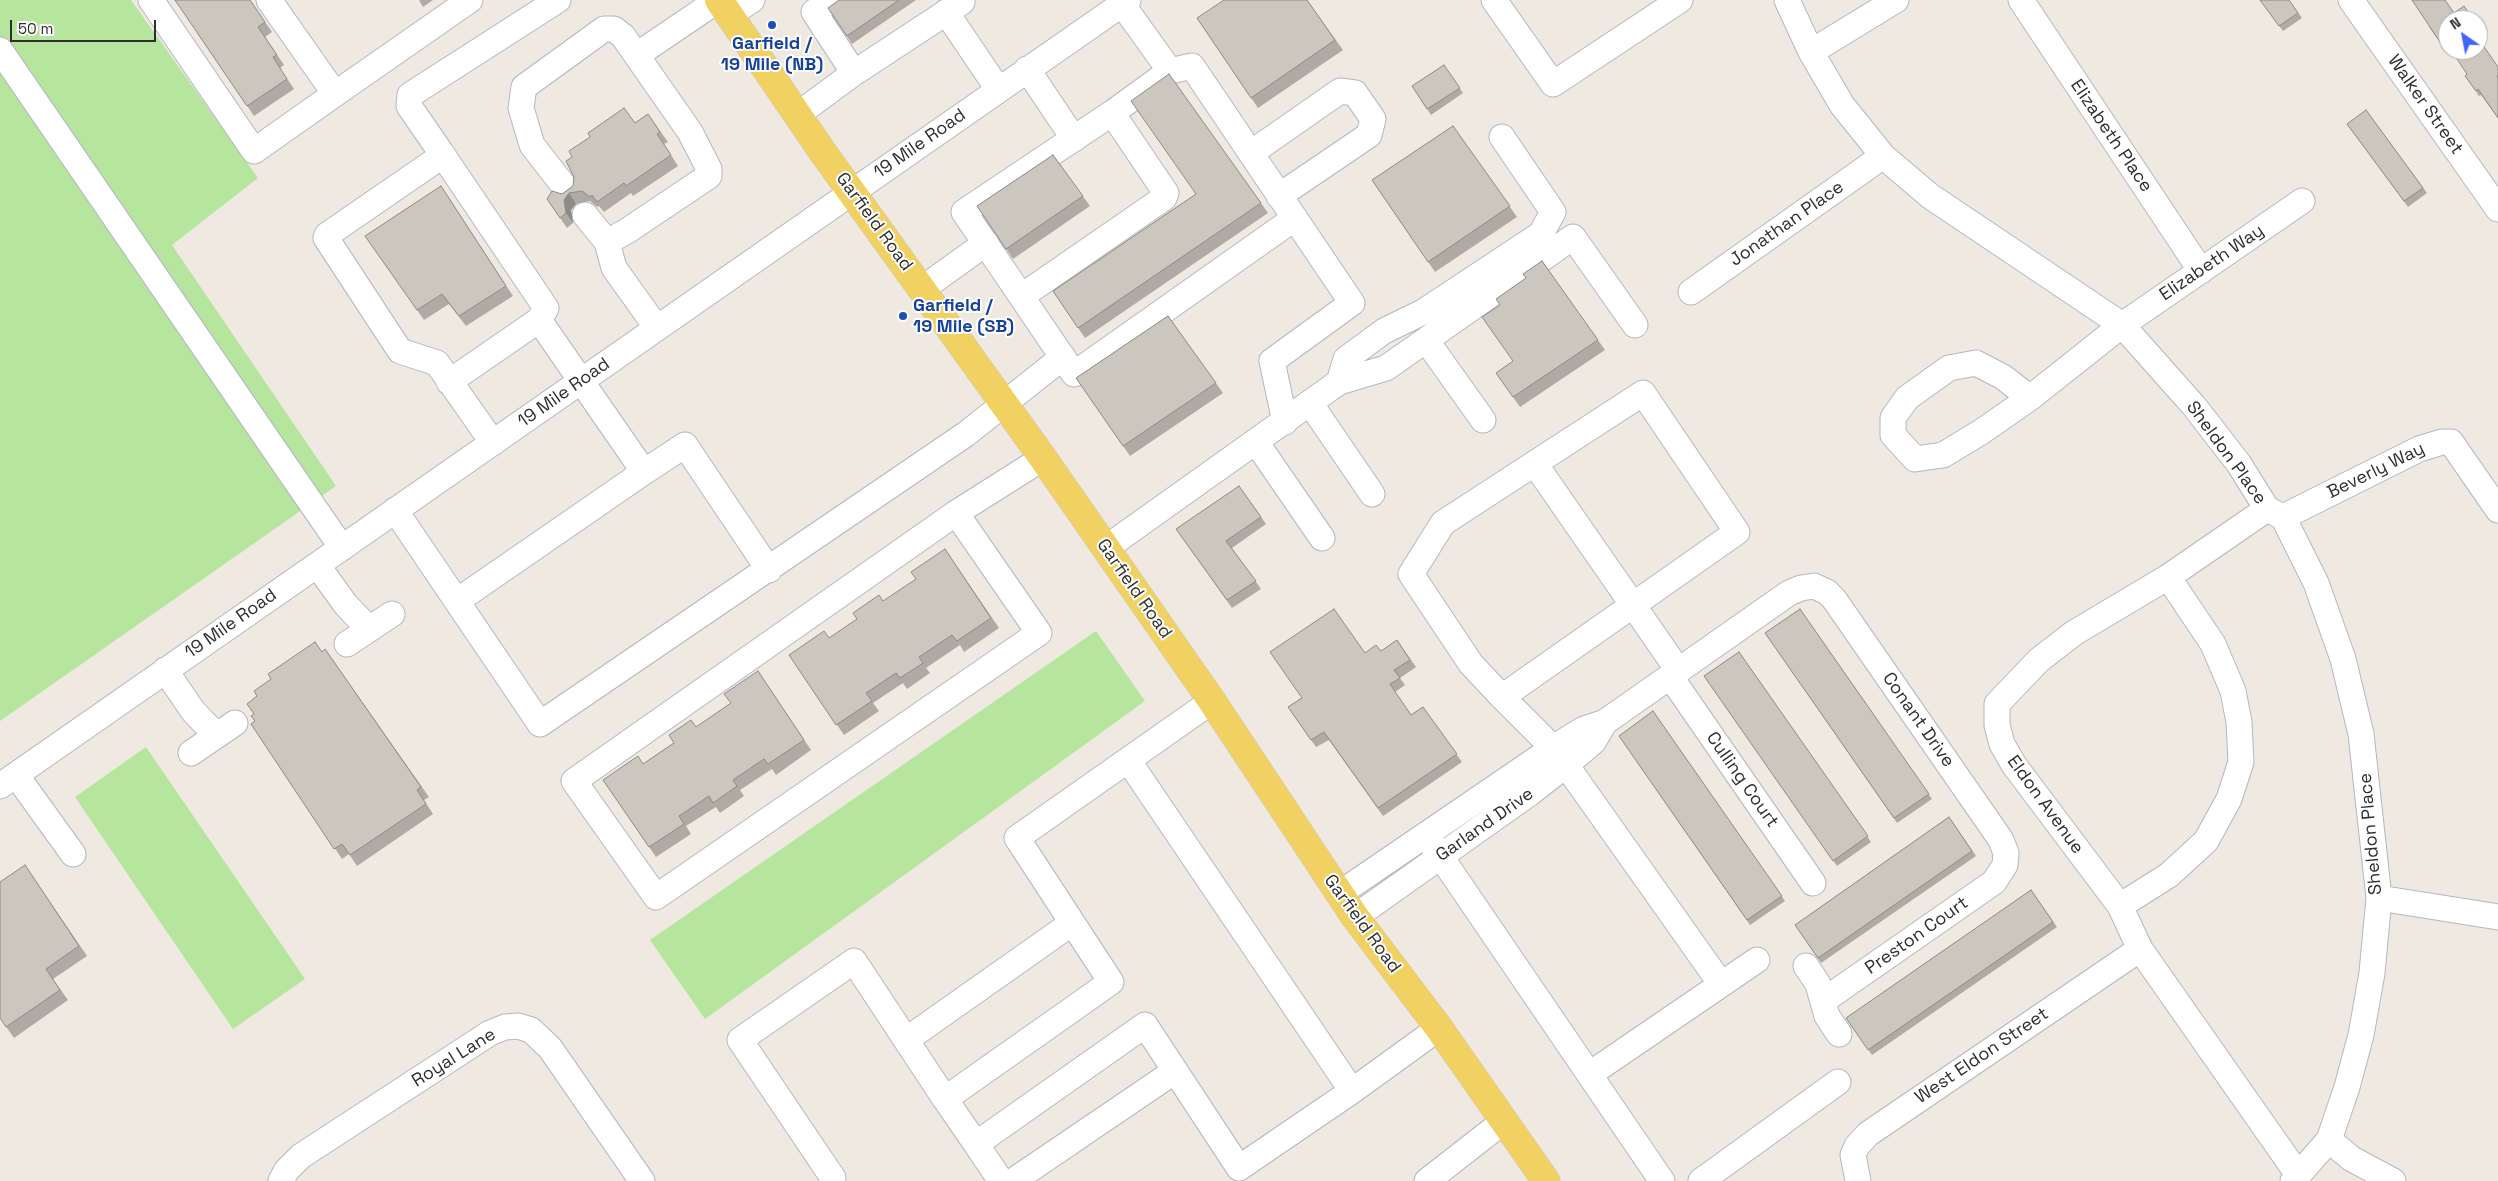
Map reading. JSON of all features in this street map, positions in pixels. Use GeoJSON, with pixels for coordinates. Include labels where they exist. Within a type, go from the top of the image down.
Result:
{"type":"FeatureCollection","features":[{"type":"Feature","properties":{"kind":"main road","name":"Garfield Road"},"geometry":{"type":"LineString","coordinates":[[722,5],[851,192],[1106,548],[1212,701],[1355,917],[1439,1028],[1546,1181]]}},
{"type":"Feature","properties":{"kind":"street"},"geometry":{"type":"LineString","coordinates":[[150,0],[254,150],[470,0]]}},
{"type":"Feature","properties":{"kind":"street"},"geometry":{"type":"LineString","coordinates":[[269,0],[335,94]]}},
{"type":"Feature","properties":{"kind":"street"},"geometry":{"type":"LineString","coordinates":[[449,382],[539,320],[546,308],[409,106],[410,95],[558,0]]}},
{"type":"Feature","properties":{"kind":"street"},"geometry":{"type":"LineString","coordinates":[[636,55],[722,5],[752,0]]}},
{"type":"Feature","properties":{"kind":"street"},"geometry":{"type":"LineString","coordinates":[[831,0],[814,12],[854,73]]}},
{"type":"Feature","properties":{"kind":"street"},"geometry":{"type":"LineString","coordinates":[[1494,0],[1553,84],[1680,0]]}},
{"type":"Feature","properties":{"kind":"street","name":"Sheldon Place"},"geometry":{"type":"LineString","coordinates":[[1787,0],[1811,52],[1842,105],[1883,156],[1930,196],[2122,325],[2194,406],[2239,464],[2275,513],[2316,583],[2343,659],[2361,734],[2379,898],[2372,973],[2361,1035],[2347,1087],[2329,1140]]}},
{"type":"Feature","properties":{"kind":"street"},"geometry":{"type":"LineString","coordinates":[[1811,52],[1896,0]]}},
{"type":"Feature","properties":{"kind":"street","name":"Elizabeth Place"},"geometry":{"type":"LineString","coordinates":[[2021,0],[2201,271]]}},
{"type":"Feature","properties":{"kind":"street","name":"Walker Street"},"geometry":{"type":"LineString","coordinates":[[2352,0],[2498,210]]}},
{"type":"Feature","properties":{"kind":"street"},"geometry":{"type":"LineString","coordinates":[[1125,2],[1170,71]]}},
{"type":"Feature","properties":{"kind":"street","name":"19 Mile Road"},"geometry":{"type":"LineString","coordinates":[[8,780],[1125,2]]}},
{"type":"Feature","properties":{"kind":"street"},"geometry":{"type":"LineString","coordinates":[[797,115],[854,73],[953,6],[998,89]]}},
{"type":"Feature","properties":{"kind":"street"},"geometry":{"type":"LineString","coordinates":[[567,190],[532,145],[521,108],[524,87],[604,29],[614,29],[623,36],[690,132],[710,170],[709,176],[627,231],[607,242]]}},
{"type":"Feature","properties":{"kind":"street"},"geometry":{"type":"LineString","coordinates":[[0,50],[342,548]]}},
{"type":"Feature","properties":{"kind":"street"},"geometry":{"type":"LineString","coordinates":[[1285,422],[1272,361],[1352,303],[1295,218],[1279,196],[1192,66],[1170,71],[1112,113],[964,212],[1074,374],[1295,218]]}},
{"type":"Feature","properties":{"kind":"street"},"geometry":{"type":"LineString","coordinates":[[1027,69],[1074,138]]}},
{"type":"Feature","properties":{"kind":"street"},"geometry":{"type":"LineString","coordinates":[[1250,153],[1340,91],[1355,93],[1373,119],[1369,135],[1279,196]]}},
{"type":"Feature","properties":{"kind":"street"},"geometry":{"type":"LineString","coordinates":[[1022,296],[1164,198],[1166,193],[1112,113]]}},
{"type":"Feature","properties":{"kind":"street"},"geometry":{"type":"LineString","coordinates":[[1339,382],[1346,359],[1384,331],[1423,312],[1541,234],[1553,212],[1502,137]]}},
{"type":"Feature","properties":{"kind":"street"},"geometry":{"type":"LineString","coordinates":[[440,152],[436,160],[326,235],[326,238],[400,351],[437,363],[492,443]]}},
{"type":"Feature","properties":{"kind":"street","name":"Jonathan Place"},"geometry":{"type":"LineString","coordinates":[[1692,292],[1883,156]]}},
{"type":"Feature","properties":{"kind":"street","name":"Elizabeth Way"},"geometry":{"type":"LineString","coordinates":[[2030,398],[2003,377],[1976,363],[1949,368],[1907,398],[1893,418],[1893,435],[1915,459],[1943,456],[2030,398],[2122,325],[2302,201]]}},
{"type":"Feature","properties":{"kind":"street"},"geometry":{"type":"LineString","coordinates":[[585,215],[607,242],[614,268],[656,328]]}},
{"type":"Feature","properties":{"kind":"street"},"geometry":{"type":"LineString","coordinates":[[1106,548],[1339,382],[1386,368],[1573,237],[1635,325]]}},
{"type":"Feature","properties":{"kind":"street"},"geometry":{"type":"LineString","coordinates":[[922,289],[986,243]]}},
{"type":"Feature","properties":{"kind":"street"},"geometry":{"type":"LineString","coordinates":[[539,320],[644,472]]}},
{"type":"Feature","properties":{"kind":"street"},"geometry":{"type":"LineString","coordinates":[[1426,340],[1483,420]]}},
{"type":"Feature","properties":{"kind":"street"},"geometry":{"type":"LineString","coordinates":[[395,510],[540,724],[769,570],[966,434],[1003,402],[1063,357]]}},
{"type":"Feature","properties":{"kind":"street"},"geometry":{"type":"LineString","coordinates":[[1502,697],[1737,532],[1644,393],[1443,523],[1411,574],[1471,664],[1502,697],[1559,757],[1721,984]]}},
{"type":"Feature","properties":{"kind":"street"},"geometry":{"type":"LineString","coordinates":[[1310,403],[1372,494]]}},
{"type":"Feature","properties":{"kind":"street"},"geometry":{"type":"LineString","coordinates":[[1256,442],[1322,538]]}},
{"type":"Feature","properties":{"kind":"street","name":"Beverly Way"},"geometry":{"type":"LineString","coordinates":[[2275,513],[2419,449],[2442,442],[2451,442],[2498,510]]}},
{"type":"Feature","properties":{"kind":"street"},"geometry":{"type":"LineString","coordinates":[[457,601],[685,445],[769,570]]}},
{"type":"Feature","properties":{"kind":"street"},"geometry":{"type":"LineString","coordinates":[[956,513],[1039,633],[656,898],[574,781],[956,513],[1043,458]]}},
{"type":"Feature","properties":{"kind":"street","name":"Culling Court"},"geometry":{"type":"LineString","coordinates":[[1535,464],[1633,605],[1674,673],[1813,883]]}},
{"type":"Feature","properties":{"kind":"street","name":"Eldon Avenue"},"geometry":{"type":"LineString","coordinates":[[2275,513],[2074,633],[2039,660],[1997,704],[1997,725],[2002,744],[2014,765],[2120,906],[2140,949],[2296,1179]]}},
{"type":"Feature","properties":{"kind":"street"},"geometry":{"type":"LineString","coordinates":[[317,565],[346,605],[369,629]]}},
{"type":"Feature","properties":{"kind":"street"},"geometry":{"type":"LineString","coordinates":[[2120,906],[2170,875],[2206,841],[2229,799],[2241,762],[2239,722],[2233,691],[2213,644],[2168,577]]}},
{"type":"Feature","properties":{"kind":"street","name":"Garland Drive"},"geometry":{"type":"LineString","coordinates":[[1355,917],[1530,794],[1584,729],[1605,722],[1790,593],[1801,588],[1814,586]]}},
{"type":"Feature","properties":{"kind":"street","name":"Conant Drive"},"geometry":{"type":"LineString","coordinates":[[1814,586],[1827,592],[1834,599],[2001,840],[2006,853],[2005,865]]}},
{"type":"Feature","properties":{"kind":"street"},"geometry":{"type":"LineString","coordinates":[[347,644],[392,614]]}},
{"type":"Feature","properties":{"kind":"street"},"geometry":{"type":"LineString","coordinates":[[165,670],[193,711],[226,729],[191,752]]}},
{"type":"Feature","properties":{"kind":"street"},"geometry":{"type":"LineString","coordinates":[[946,1098],[1111,982],[1017,838],[1212,701]]}},
{"type":"Feature","properties":{"kind":"street","name":"Garland Drive"},"geometry":{"type":"LineString","coordinates":[[1339,894],[1426,835],[1559,757]]}},
{"type":"Feature","properties":{"kind":"street"},"geometry":{"type":"LineString","coordinates":[[1128,760],[1352,1091]]}},
{"type":"Feature","properties":{"kind":"street"},"geometry":{"type":"LineString","coordinates":[[8,780],[73,854]]}},
{"type":"Feature","properties":{"kind":"street"},"geometry":{"type":"LineString","coordinates":[[1426,835],[1662,1181]]}},
{"type":"Feature","properties":{"kind":"street","name":"Preston Court"},"geometry":{"type":"LineString","coordinates":[[1823,1001],[1994,882],[2005,865]]}},
{"type":"Feature","properties":{"kind":"street"},"geometry":{"type":"LineString","coordinates":[[2379,898],[2498,917]]}},
{"type":"Feature","properties":{"kind":"street"},"geometry":{"type":"LineString","coordinates":[[906,1040],[1072,922]]}},
{"type":"Feature","properties":{"kind":"street","name":"West Eldon Street"},"geometry":{"type":"LineString","coordinates":[[1858,1181],[1853,1155],[1857,1146],[1868,1134],[2140,949]]}},
{"type":"Feature","properties":{"kind":"street"},"geometry":{"type":"LineString","coordinates":[[1590,1074],[1757,960]]}},
{"type":"Feature","properties":{"kind":"street"},"geometry":{"type":"LineString","coordinates":[[833,1178],[740,1040],[854,961],[1001,1181]]}},
{"type":"Feature","properties":{"kind":"street"},"geometry":{"type":"LineString","coordinates":[[1806,966],[1818,984],[1826,1016],[1839,1034]]}},
{"type":"Feature","properties":{"kind":"street"},"geometry":{"type":"LineString","coordinates":[[976,1144],[1145,1025],[1239,1168],[1352,1091],[1439,1028]]}},
{"type":"Feature","properties":{"kind":"street","name":"Royal Lane"},"geometry":{"type":"LineString","coordinates":[[281,1181],[286,1171],[301,1156],[490,1033],[505,1027],[518,1026],[532,1030],[550,1048],[642,1181]]}},
{"type":"Feature","properties":{"kind":"street"},"geometry":{"type":"LineString","coordinates":[[1013,1181],[1175,1071]]}},
{"type":"Feature","properties":{"kind":"street"},"geometry":{"type":"LineString","coordinates":[[1701,1181],[1838,1082]]}},
{"type":"Feature","properties":{"kind":"street"},"geometry":{"type":"LineString","coordinates":[[1428,1181],[1504,1121]]}},
{"type":"Feature","properties":{"kind":"street"},"geometry":{"type":"LineString","coordinates":[[2296,1179],[2329,1140],[2352,1159],[2393,1181]]}},
{"type":"Feature","properties":{"kind":"green space"},"geometry":{"type":"Polygon","coordinates":[[[0,0],[131,0],[258,178],[172,245],[336,486],[0,721],[0,0]]]}},
{"type":"Feature","properties":{"kind":"green space"},"geometry":{"type":"Polygon","coordinates":[[[1096,631],[1145,701],[705,1019],[650,940],[1096,631]]]}},
{"type":"Feature","properties":{"kind":"green space"},"geometry":{"type":"Polygon","coordinates":[[[146,747],[305,979],[233,1029],[75,797],[146,747]]]}},
{"type":"Feature","properties":{"kind":"building"},"geometry":{"type":"Polygon","coordinates":[[[175,0],[250,0],[265,22],[258,27],[277,55],[273,57],[287,79],[247,106],[175,0]]]}},
{"type":"Feature","properties":{"kind":"building"},"geometry":{"type":"Polygon","coordinates":[[[839,0],[899,0],[847,36],[828,8],[839,0]]]}},
{"type":"Feature","properties":{"kind":"building"},"geometry":{"type":"Polygon","coordinates":[[[1224,0],[1307,0],[1335,40],[1251,98],[1197,18],[1224,0]]]}},
{"type":"Feature","properties":{"kind":"building"},"geometry":{"type":"Polygon","coordinates":[[[2260,0],[2289,0],[2298,13],[2279,26],[2260,0]]]}},
{"type":"Feature","properties":{"kind":"building"},"geometry":{"type":"Polygon","coordinates":[[[2412,0],[2445,0],[2452,10],[2438,10],[2438,39],[2412,0]]]}},
{"type":"Feature","properties":{"kind":"building"},"geometry":{"type":"Polygon","coordinates":[[[2464,6],[2467,10],[2458,10],[2464,6]]]}},
{"type":"Feature","properties":{"kind":"building"},"geometry":{"type":"Polygon","coordinates":[[[2488,52],[2498,67],[2498,118],[2478,89],[2476,91],[2465,76],[2467,74],[2458,60],[2488,60],[2488,52]]]}},
{"type":"Feature","properties":{"kind":"building"},"geometry":{"type":"Polygon","coordinates":[[[1444,65],[1460,88],[1427,109],[1412,86],[1444,65]]]}},
{"type":"Feature","properties":{"kind":"building"},"geometry":{"type":"Polygon","coordinates":[[[1169,74],[1261,203],[1078,328],[1053,291],[1196,194],[1131,101],[1169,74]]]}},
{"type":"Feature","properties":{"kind":"building"},"geometry":{"type":"Polygon","coordinates":[[[624,108],[635,123],[648,114],[660,132],[657,134],[671,155],[626,186],[624,183],[597,202],[592,195],[590,197],[582,191],[569,193],[564,200],[566,213],[560,218],[547,199],[552,191],[562,194],[573,186],[574,177],[566,161],[572,157],[569,151],[590,137],[588,133],[624,108]]]}},
{"type":"Feature","properties":{"kind":"building"},"geometry":{"type":"Polygon","coordinates":[[[2366,110],[2423,188],[2404,201],[2347,124],[2366,110]]]}},
{"type":"Feature","properties":{"kind":"building"},"geometry":{"type":"Polygon","coordinates":[[[1453,126],[1510,206],[1428,262],[1372,180],[1453,126]]]}},
{"type":"Feature","properties":{"kind":"building"},"geometry":{"type":"Polygon","coordinates":[[[1053,155],[1083,196],[1006,249],[977,206],[1053,155]]]}},
{"type":"Feature","properties":{"kind":"building"},"geometry":{"type":"Polygon","coordinates":[[[441,186],[506,286],[459,316],[442,294],[417,310],[365,236],[441,186]]]}},
{"type":"Feature","properties":{"kind":"building"},"geometry":{"type":"Polygon","coordinates":[[[1542,261],[1598,340],[1513,397],[1496,373],[1513,361],[1482,317],[1500,305],[1496,299],[1526,278],[1523,274],[1542,261]]]}},
{"type":"Feature","properties":{"kind":"building"},"geometry":{"type":"Polygon","coordinates":[[[1168,316],[1216,383],[1123,446],[1076,378],[1168,316]]]}},
{"type":"Feature","properties":{"kind":"building"},"geometry":{"type":"Polygon","coordinates":[[[1239,486],[1261,517],[1226,541],[1256,581],[1227,600],[1176,529],[1239,486]]]}},
{"type":"Feature","properties":{"kind":"building"},"geometry":{"type":"Polygon","coordinates":[[[945,549],[991,618],[957,641],[952,635],[919,657],[923,663],[900,678],[896,673],[866,693],[872,701],[836,725],[789,655],[824,631],[829,638],[857,619],[853,613],[879,595],[883,601],[916,579],[911,572],[945,549]]]}},
{"type":"Feature","properties":{"kind":"building"},"geometry":{"type":"Polygon","coordinates":[[[1334,609],[1365,653],[1376,645],[1381,651],[1397,640],[1410,660],[1394,670],[1400,678],[1390,684],[1411,715],[1423,707],[1457,754],[1378,808],[1324,732],[1311,740],[1288,707],[1302,698],[1270,652],[1334,609]]]}},
{"type":"Feature","properties":{"kind":"building"},"geometry":{"type":"Polygon","coordinates":[[[1800,609],[1929,794],[1894,818],[1765,633],[1800,609]]]}},
{"type":"Feature","properties":{"kind":"building"},"geometry":{"type":"Polygon","coordinates":[[[315,642],[322,652],[325,649],[421,787],[417,790],[426,804],[350,855],[342,844],[334,849],[251,724],[255,721],[251,716],[254,714],[247,704],[257,696],[254,691],[271,679],[268,674],[315,642]]]}},
{"type":"Feature","properties":{"kind":"building"},"geometry":{"type":"Polygon","coordinates":[[[1739,652],[1868,836],[1833,861],[1704,676],[1739,652]]]}},
{"type":"Feature","properties":{"kind":"building"},"geometry":{"type":"Polygon","coordinates":[[[758,671],[804,740],[768,764],[764,759],[733,780],[737,786],[713,803],[709,796],[679,816],[684,824],[649,847],[603,780],[638,756],[643,764],[674,743],[669,735],[691,720],[696,727],[731,703],[724,694],[758,671]]]}},
{"type":"Feature","properties":{"kind":"building"},"geometry":{"type":"Polygon","coordinates":[[[1653,711],[1782,896],[1747,920],[1619,736],[1653,711]]]}},
{"type":"Feature","properties":{"kind":"building"},"geometry":{"type":"Polygon","coordinates":[[[1949,817],[1972,851],[1818,958],[1795,925],[1949,817]]]}},
{"type":"Feature","properties":{"kind":"building"},"geometry":{"type":"Polygon","coordinates":[[[25,865],[79,946],[46,969],[60,990],[6,1027],[0,1018],[0,882],[25,865]]]}},
{"type":"Feature","properties":{"kind":"building"},"geometry":{"type":"Polygon","coordinates":[[[2031,890],[2053,922],[1868,1050],[1846,1018],[2031,890]]]}},
{"type":"Feature","properties":{"kind":"place","name":"Garfield / 19 Mile (NB)"},"geometry":{"type":"Point","coordinates":[772,25]}},
{"type":"Feature","properties":{"kind":"place","name":"Garfield / 19 Mile (SB)"},"geometry":{"type":"Point","coordinates":[903,316]}}]}
